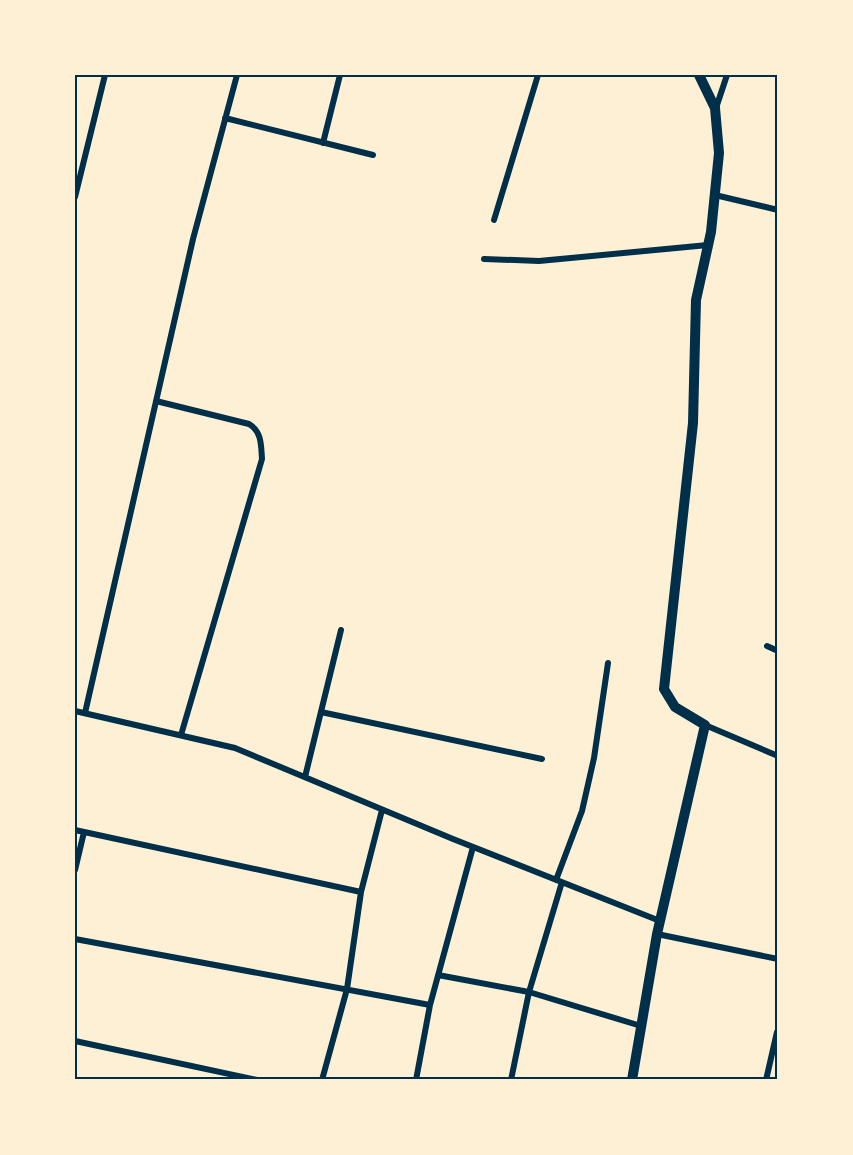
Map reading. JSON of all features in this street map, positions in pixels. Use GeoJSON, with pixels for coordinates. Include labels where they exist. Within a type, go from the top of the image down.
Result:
{"type":"FeatureCollection","features":[{"type":"Feature","properties":{"kind":"street"},"geometry":{"type":"LineString","coordinates":[[75,197],[105,75]]}},
{"type":"Feature","properties":{"kind":"street"},"geometry":{"type":"LineString","coordinates":[[85,713],[193,239],[237,75]]}},
{"type":"Feature","properties":{"kind":"street"},"geometry":{"type":"LineString","coordinates":[[323,143],[340,75]]}},
{"type":"Feature","properties":{"kind":"street"},"geometry":{"type":"LineString","coordinates":[[495,220],[538,75]]}},
{"type":"Feature","properties":{"kind":"street"},"geometry":{"type":"LineString","coordinates":[[699,75],[716,108]]}},
{"type":"Feature","properties":{"kind":"street"},"geometry":{"type":"LineString","coordinates":[[727,75],[716,108],[719,153],[715,195],[708,245],[696,300],[693,423],[664,689],[675,707],[705,725],[778,756]]}},
{"type":"Feature","properties":{"kind":"street"},"geometry":{"type":"LineString","coordinates":[[225,118],[373,155]]}},
{"type":"Feature","properties":{"kind":"street"},"geometry":{"type":"LineString","coordinates":[[75,164],[83,167]]}},
{"type":"Feature","properties":{"kind":"street"},"geometry":{"type":"LineString","coordinates":[[715,195],[778,210]]}},
{"type":"Feature","properties":{"kind":"street"},"geometry":{"type":"LineString","coordinates":[[484,259],[540,261],[708,245]]}},
{"type":"Feature","properties":{"kind":"street"},"geometry":{"type":"LineString","coordinates":[[156,401],[249,424],[255,427],[261,440],[262,459],[181,735]]}},
{"type":"Feature","properties":{"kind":"street"},"geometry":{"type":"LineString","coordinates":[[305,777],[341,630]]}},
{"type":"Feature","properties":{"kind":"street"},"geometry":{"type":"LineString","coordinates":[[767,646],[778,651]]}},
{"type":"Feature","properties":{"kind":"street"},"geometry":{"type":"LineString","coordinates":[[511,1080],[529,992],[559,881],[582,812],[594,758],[608,663]]}},
{"type":"Feature","properties":{"kind":"street"},"geometry":{"type":"LineString","coordinates":[[75,711],[235,748],[382,810],[660,921]]}},
{"type":"Feature","properties":{"kind":"street"},"geometry":{"type":"LineString","coordinates":[[321,712],[542,759]]}},
{"type":"Feature","properties":{"kind":"street"},"geometry":{"type":"LineString","coordinates":[[632,1080],[657,934],[705,725]]}},
{"type":"Feature","properties":{"kind":"street"},"geometry":{"type":"LineString","coordinates":[[322,1080],[346,989],[361,892],[382,810]]}},
{"type":"Feature","properties":{"kind":"street"},"geometry":{"type":"LineString","coordinates":[[75,830],[361,892]]}},
{"type":"Feature","properties":{"kind":"street"},"geometry":{"type":"LineString","coordinates":[[75,870],[84,832]]}},
{"type":"Feature","properties":{"kind":"street"},"geometry":{"type":"LineString","coordinates":[[416,1080],[430,1005],[473,847]]}},
{"type":"Feature","properties":{"kind":"street"},"geometry":{"type":"LineString","coordinates":[[657,934],[778,959]]}},
{"type":"Feature","properties":{"kind":"street"},"geometry":{"type":"LineString","coordinates":[[75,939],[430,1005]]}},
{"type":"Feature","properties":{"kind":"street"},"geometry":{"type":"LineString","coordinates":[[438,975],[529,992],[641,1026]]}},
{"type":"Feature","properties":{"kind":"street"},"geometry":{"type":"LineString","coordinates":[[766,1080],[777,1032]]}},
{"type":"Feature","properties":{"kind":"street"},"geometry":{"type":"LineString","coordinates":[[75,1041],[257,1080]]}}]}
